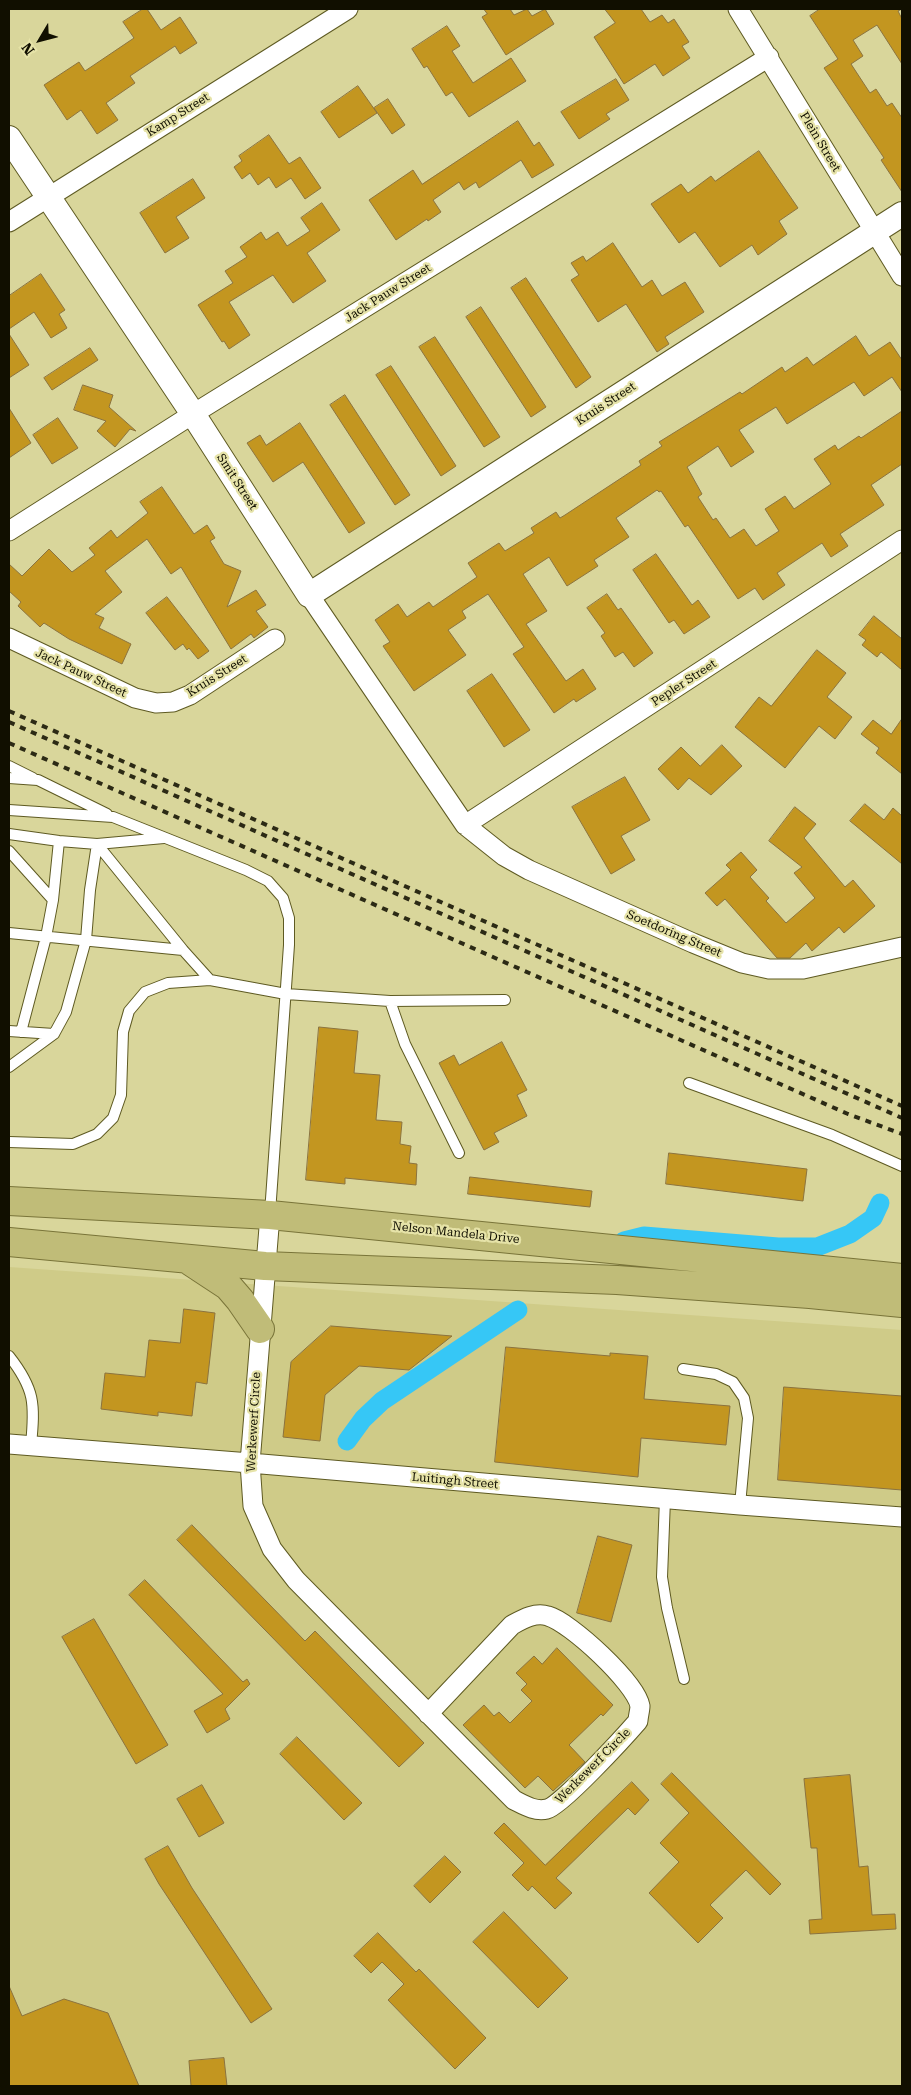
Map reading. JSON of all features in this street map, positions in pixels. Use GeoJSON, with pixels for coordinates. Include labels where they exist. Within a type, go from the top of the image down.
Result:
{"type":"FeatureCollection","features":[{"type":"Feature","properties":{"kind":"highway","name":"Nelson Mandela Drive"},"geometry":{"type":"LineString","coordinates":[[9,1201],[270,1215],[902,1278]]}},
{"type":"Feature","properties":{"kind":"highway"},"geometry":{"type":"LineString","coordinates":[[9,1242],[264,1266],[617,1280],[810,1294],[902,1303]]}},
{"type":"Feature","properties":{"kind":"highway"},"geometry":{"type":"LineString","coordinates":[[187,1259],[228,1286],[260,1328]]}},
{"type":"Feature","properties":{"kind":"street","name":"Kamp Street"},"geometry":{"type":"LineString","coordinates":[[9,222],[348,9]]}},
{"type":"Feature","properties":{"kind":"street","name":"Plein Street"},"geometry":{"type":"LineString","coordinates":[[738,9],[902,276]]}},
{"type":"Feature","properties":{"kind":"street","name":"Jack Pauw Street"},"geometry":{"type":"LineString","coordinates":[[9,531],[193,414],[769,58]]}},
{"type":"Feature","properties":{"kind":"street","name":"Smit Street"},"geometry":{"type":"LineString","coordinates":[[9,138],[193,414],[310,595],[465,825]]}},
{"type":"Feature","properties":{"kind":"street","name":"Kruis Street"},"geometry":{"type":"LineString","coordinates":[[310,595],[902,214]]}},
{"type":"Feature","properties":{"kind":"street","name":"Pepler Street"},"geometry":{"type":"LineString","coordinates":[[465,825],[902,540]]}},
{"type":"Feature","properties":{"kind":"street","name":"Jack Pauw Street"},"geometry":{"type":"LineString","coordinates":[[9,638],[135,698],[156,703]]}},
{"type":"Feature","properties":{"kind":"street","name":"Kruis Street"},"geometry":{"type":"LineString","coordinates":[[156,703],[173,702],[190,695],[276,639]]}},
{"type":"Feature","properties":{"kind":"street","name":"Soetdoring Street"},"geometry":{"type":"LineString","coordinates":[[465,825],[504,856],[529,870],[693,943],[742,962],[769,969],[803,969],[902,947]]}},
{"type":"Feature","properties":{"kind":"street","name":"Werkewerf Circle"},"geometry":{"type":"LineString","coordinates":[[270,1215],[264,1266],[250,1463],[253,1506],[272,1549],[296,1580],[428,1714],[514,1800],[532,1809],[548,1809],[562,1799],[638,1721],[640,1706],[632,1688],[617,1671],[568,1625],[547,1615],[529,1616],[512,1625],[428,1714]]}},
{"type":"Feature","properties":{"kind":"street","name":"Luitingh Street"},"geometry":{"type":"LineString","coordinates":[[9,1444],[902,1517]]}},
{"type":"Feature","properties":{"kind":"lane"},"geometry":{"type":"LineString","coordinates":[[9,766],[113,817],[246,870],[268,882],[283,898],[289,918],[286,994],[270,1215]]}},
{"type":"Feature","properties":{"kind":"lane"},"geometry":{"type":"LineString","coordinates":[[9,778],[38,780]]}},
{"type":"Feature","properties":{"kind":"lane"},"geometry":{"type":"LineString","coordinates":[[9,810],[113,817]]}},
{"type":"Feature","properties":{"kind":"lane"},"geometry":{"type":"LineString","coordinates":[[9,834],[97,844],[168,838]]}},
{"type":"Feature","properties":{"kind":"lane"},"geometry":{"type":"LineString","coordinates":[[21,1032],[46,937],[53,900],[59,841]]}},
{"type":"Feature","properties":{"kind":"lane"},"geometry":{"type":"LineString","coordinates":[[9,1066],[54,1034],[66,1012],[86,940],[90,890],[97,844]]}},
{"type":"Feature","properties":{"kind":"lane"},"geometry":{"type":"LineString","coordinates":[[97,844],[183,950],[210,980]]}},
{"type":"Feature","properties":{"kind":"lane"},"geometry":{"type":"LineString","coordinates":[[9,851],[53,900]]}},
{"type":"Feature","properties":{"kind":"lane"},"geometry":{"type":"LineString","coordinates":[[9,933],[183,950]]}},
{"type":"Feature","properties":{"kind":"lane"},"geometry":{"type":"LineString","coordinates":[[9,1142],[74,1144],[97,1134],[113,1118],[121,1095],[123,1032],[129,1011],[145,992],[168,983],[210,980],[286,994],[390,1001],[505,1000]]}},
{"type":"Feature","properties":{"kind":"lane"},"geometry":{"type":"LineString","coordinates":[[390,1001],[405,1044],[459,1153]]}},
{"type":"Feature","properties":{"kind":"lane"},"geometry":{"type":"LineString","coordinates":[[9,1031],[54,1034]]}},
{"type":"Feature","properties":{"kind":"lane"},"geometry":{"type":"LineString","coordinates":[[689,1083],[832,1135],[902,1166]]}},
{"type":"Feature","properties":{"kind":"lane"},"geometry":{"type":"LineString","coordinates":[[9,1356],[22,1373],[32,1394],[34,1415],[31,1445]]}},
{"type":"Feature","properties":{"kind":"lane"},"geometry":{"type":"LineString","coordinates":[[683,1369],[716,1374],[734,1382],[744,1398],[748,1418],[740,1505]]}},
{"type":"Feature","properties":{"kind":"lane"},"geometry":{"type":"LineString","coordinates":[[665,1499],[662,1576],[667,1608],[684,1679]]}},
{"type":"Feature","properties":{"kind":"shaded area"},"geometry":{"type":"Polygon","coordinates":[[[9,1267],[902,1330],[902,2086],[9,2086],[9,1267]]]}},
{"type":"Feature","properties":{"kind":"building"},"geometry":{"type":"Polygon","coordinates":[[[143,9],[147,9],[161,30],[180,17],[197,43],[180,54],[175,46],[130,76],[135,83],[106,103],[118,120],[97,134],[81,110],[67,120],[44,85],[79,62],[85,71],[134,38],[123,22],[143,9]]]}},
{"type":"Feature","properties":{"kind":"building"},"geometry":{"type":"Polygon","coordinates":[[[484,9],[510,9],[514,15],[527,9],[532,16],[545,9],[554,24],[506,55],[482,17],[487,14],[484,9]]]}},
{"type":"Feature","properties":{"kind":"building"},"geometry":{"type":"Polygon","coordinates":[[[605,9],[641,9],[650,22],[662,15],[668,23],[674,19],[689,42],[682,46],[690,58],[663,76],[655,64],[624,84],[594,37],[615,23],[605,9]]]}},
{"type":"Feature","properties":{"kind":"building"},"geometry":{"type":"Polygon","coordinates":[[[820,9],[902,9],[898,11],[902,19],[902,64],[877,25],[853,40],[863,56],[851,64],[870,93],[876,89],[887,106],[892,103],[902,118],[902,192],[881,160],[884,158],[824,68],[838,59],[810,16],[820,9]]]}},
{"type":"Feature","properties":{"kind":"building"},"geometry":{"type":"Polygon","coordinates":[[[447,26],[460,46],[452,51],[473,83],[511,58],[526,81],[469,117],[452,92],[446,96],[427,66],[424,68],[412,49],[447,26]]]}},
{"type":"Feature","properties":{"kind":"building"},"geometry":{"type":"Polygon","coordinates":[[[616,79],[629,100],[606,114],[610,119],[579,139],[561,112],[616,79]]]}},
{"type":"Feature","properties":{"kind":"building"},"geometry":{"type":"Polygon","coordinates":[[[358,86],[377,113],[339,138],[321,112],[358,86]]]}},
{"type":"Feature","properties":{"kind":"building"},"geometry":{"type":"Polygon","coordinates":[[[388,99],[405,125],[392,134],[374,108],[388,99]]]}},
{"type":"Feature","properties":{"kind":"building"},"geometry":{"type":"Polygon","coordinates":[[[518,121],[534,146],[539,142],[554,165],[532,178],[521,160],[479,188],[476,182],[464,190],[459,182],[433,200],[441,212],[396,240],[369,200],[413,170],[422,184],[518,121]]]}},
{"type":"Feature","properties":{"kind":"building"},"geometry":{"type":"Polygon","coordinates":[[[269,135],[289,164],[300,157],[321,188],[305,199],[291,178],[276,188],[269,177],[258,185],[250,173],[242,179],[234,167],[242,161],[239,156],[269,135]]]}},
{"type":"Feature","properties":{"kind":"building"},"geometry":{"type":"Polygon","coordinates":[[[759,151],[798,208],[779,221],[787,234],[758,255],[752,245],[720,267],[695,232],[679,243],[651,204],[681,184],[688,193],[711,176],[715,181],[759,151]]]}},
{"type":"Feature","properties":{"kind":"building"},"geometry":{"type":"Polygon","coordinates":[[[193,179],[205,198],[176,217],[189,238],[165,253],[140,213],[193,179]]]}},
{"type":"Feature","properties":{"kind":"building"},"geometry":{"type":"Polygon","coordinates":[[[322,203],[340,230],[307,253],[326,281],[293,303],[273,275],[229,302],[250,335],[229,349],[224,341],[222,342],[198,305],[233,283],[225,271],[247,257],[240,247],[261,232],[266,240],[278,232],[287,246],[310,231],[301,218],[322,203]]]}},
{"type":"Feature","properties":{"kind":"building"},"geometry":{"type":"Polygon","coordinates":[[[613,243],[642,287],[652,280],[662,296],[685,282],[704,312],[665,337],[669,344],[657,352],[626,304],[598,322],[571,280],[579,275],[571,263],[583,256],[586,261],[613,243]]]}},
{"type":"Feature","properties":{"kind":"building"},"geometry":{"type":"Polygon","coordinates":[[[41,274],[65,310],[59,314],[67,328],[51,338],[34,312],[9,329],[9,296],[41,274]]]}},
{"type":"Feature","properties":{"kind":"building"},"geometry":{"type":"Polygon","coordinates":[[[526,278],[591,377],[576,388],[511,288],[526,278]]]}},
{"type":"Feature","properties":{"kind":"building"},"geometry":{"type":"Polygon","coordinates":[[[481,307],[546,407],[531,417],[466,317],[481,307]]]}},
{"type":"Feature","properties":{"kind":"building"},"geometry":{"type":"Polygon","coordinates":[[[9,334],[29,365],[9,378],[9,334]]]}},
{"type":"Feature","properties":{"kind":"building"},"geometry":{"type":"Polygon","coordinates":[[[856,336],[869,356],[890,342],[902,360],[902,392],[892,377],[864,396],[854,382],[787,424],[776,407],[739,430],[754,452],[731,467],[718,446],[687,467],[702,494],[698,497],[713,520],[716,518],[730,538],[744,529],[756,546],[779,531],[765,509],[785,496],[794,509],[831,484],[814,459],[835,445],[838,450],[859,436],[861,438],[902,411],[902,464],[871,485],[884,505],[840,534],[848,546],[831,557],[822,543],[777,573],[785,585],[763,600],[755,588],[738,599],[688,525],[685,527],[661,491],[657,490],[616,518],[629,537],[594,560],[598,566],[567,586],[549,557],[523,574],[547,611],[526,624],[566,681],[583,669],[596,689],[576,702],[574,699],[554,713],[513,654],[524,647],[488,594],[462,611],[466,618],[448,630],[466,655],[414,691],[383,646],[390,642],[375,620],[398,604],[407,617],[429,602],[433,607],[477,577],[468,563],[499,543],[505,551],[534,533],[531,528],[556,512],[560,518],[565,515],[641,465],[639,461],[662,446],[659,442],[740,392],[742,394],[782,367],[785,372],[807,357],[813,365],[856,336]]]}},
{"type":"Feature","properties":{"kind":"building"},"geometry":{"type":"Polygon","coordinates":[[[435,337],[500,437],[484,447],[419,347],[435,337]]]}},
{"type":"Feature","properties":{"kind":"building"},"geometry":{"type":"Polygon","coordinates":[[[90,348],[98,360],[52,390],[44,378],[90,348]]]}},
{"type":"Feature","properties":{"kind":"building"},"geometry":{"type":"Polygon","coordinates":[[[391,366],[456,466],[441,476],[376,375],[391,366]]]}},
{"type":"Feature","properties":{"kind":"building"},"geometry":{"type":"Polygon","coordinates":[[[83,385],[113,395],[109,407],[136,431],[130,429],[115,447],[97,431],[106,421],[74,410],[83,385]]]}},
{"type":"Feature","properties":{"kind":"building"},"geometry":{"type":"Polygon","coordinates":[[[345,395],[410,495],[395,505],[330,405],[345,395]]]}},
{"type":"Feature","properties":{"kind":"building"},"geometry":{"type":"Polygon","coordinates":[[[9,408],[31,443],[9,458],[9,408]]]}},
{"type":"Feature","properties":{"kind":"building"},"geometry":{"type":"Polygon","coordinates":[[[58,418],[78,448],[52,464],[33,435],[58,418]]]}},
{"type":"Feature","properties":{"kind":"building"},"geometry":{"type":"Polygon","coordinates":[[[300,423],[365,523],[349,533],[303,462],[273,482],[247,443],[260,435],[266,445],[300,423]]]}},
{"type":"Feature","properties":{"kind":"building"},"geometry":{"type":"Polygon","coordinates":[[[162,487],[194,534],[207,525],[215,538],[210,541],[224,564],[241,571],[227,607],[256,590],[266,605],[256,611],[268,627],[254,638],[251,634],[231,649],[181,567],[171,574],[147,539],[105,571],[122,592],[95,614],[104,618],[99,628],[131,644],[122,664],[69,639],[44,623],[40,627],[18,606],[21,602],[9,591],[9,564],[22,576],[49,549],[72,572],[95,555],[89,548],[111,530],[117,538],[148,513],[140,502],[162,487]]]}},
{"type":"Feature","properties":{"kind":"building"},"geometry":{"type":"Polygon","coordinates":[[[656,554],[692,605],[698,600],[710,617],[684,634],[674,620],[669,623],[633,570],[656,554]]]}},
{"type":"Feature","properties":{"kind":"building"},"geometry":{"type":"Polygon","coordinates":[[[607,594],[618,610],[621,608],[653,653],[634,667],[623,652],[615,657],[601,636],[605,633],[587,608],[607,594]]]}},
{"type":"Feature","properties":{"kind":"building"},"geometry":{"type":"Polygon","coordinates":[[[167,597],[209,651],[198,659],[183,644],[175,650],[146,613],[167,597]]]}},
{"type":"Feature","properties":{"kind":"building"},"geometry":{"type":"Polygon","coordinates":[[[874,616],[902,639],[902,670],[881,652],[877,657],[862,645],[866,640],[859,635],[874,616]]]}},
{"type":"Feature","properties":{"kind":"building"},"geometry":{"type":"Polygon","coordinates":[[[817,650],[846,673],[827,697],[852,717],[835,739],[819,726],[785,768],[735,727],[759,697],[771,706],[817,650]]]}},
{"type":"Feature","properties":{"kind":"building"},"geometry":{"type":"Polygon","coordinates":[[[492,674],[530,730],[504,747],[467,691],[492,674]]]}},
{"type":"Feature","properties":{"kind":"building"},"geometry":{"type":"Polygon","coordinates":[[[902,719],[902,774],[876,753],[879,748],[861,734],[873,720],[891,734],[902,719]]]}},
{"type":"Feature","properties":{"kind":"building"},"geometry":{"type":"Polygon","coordinates":[[[722,745],[742,766],[711,795],[689,778],[678,790],[658,769],[681,747],[700,766],[722,745]]]}},
{"type":"Feature","properties":{"kind":"building"},"geometry":{"type":"Polygon","coordinates":[[[625,777],[650,820],[621,836],[635,860],[611,874],[572,807],[625,777]]]}},
{"type":"Feature","properties":{"kind":"building"},"geometry":{"type":"Polygon","coordinates":[[[865,804],[884,820],[893,808],[902,816],[902,864],[850,821],[865,804]]]}},
{"type":"Feature","properties":{"kind":"building"},"geometry":{"type":"Polygon","coordinates":[[[795,807],[816,824],[804,838],[845,887],[853,880],[875,906],[844,933],[839,927],[812,951],[806,943],[790,958],[777,958],[725,899],[717,906],[705,893],[731,870],[726,865],[741,852],[757,870],[750,877],[769,898],[766,901],[786,923],[815,898],[794,873],[802,867],[769,841],[795,807]]]}},
{"type":"Feature","properties":{"kind":"building"},"geometry":{"type":"Polygon","coordinates":[[[319,1027],[358,1031],[354,1073],[380,1075],[376,1120],[402,1122],[400,1144],[411,1146],[409,1163],[417,1164],[416,1185],[345,1178],[345,1184],[306,1180],[319,1027]]]}},
{"type":"Feature","properties":{"kind":"building"},"geometry":{"type":"Polygon","coordinates":[[[502,1042],[527,1090],[517,1095],[527,1116],[494,1133],[499,1142],[484,1150],[439,1063],[454,1055],[459,1065],[502,1042]]]}},
{"type":"Feature","properties":{"kind":"building"},"geometry":{"type":"Polygon","coordinates":[[[669,1153],[807,1169],[803,1201],[666,1184],[669,1153]]]}},
{"type":"Feature","properties":{"kind":"building"},"geometry":{"type":"Polygon","coordinates":[[[470,1177],[592,1191],[590,1207],[468,1194],[470,1177]]]}},
{"type":"Feature","properties":{"kind":"building"},"geometry":{"type":"Polygon","coordinates":[[[184,1309],[215,1313],[207,1384],[196,1382],[192,1416],[158,1412],[158,1416],[101,1409],[105,1373],[145,1377],[149,1340],[180,1343],[184,1309]]]}},
{"type":"Feature","properties":{"kind":"building"},"geometry":{"type":"Polygon","coordinates":[[[331,1326],[452,1336],[409,1370],[359,1366],[325,1395],[320,1441],[283,1437],[291,1362],[331,1326]]]}},
{"type":"Feature","properties":{"kind":"building"},"geometry":{"type":"Polygon","coordinates":[[[506,1347],[610,1356],[610,1353],[648,1356],[644,1399],[730,1406],[726,1445],[641,1438],[638,1477],[495,1462],[506,1347]]]}},
{"type":"Feature","properties":{"kind":"building"},"geometry":{"type":"Polygon","coordinates":[[[784,1387],[902,1396],[902,1490],[778,1480],[784,1387]]]}},
{"type":"Feature","properties":{"kind":"building"},"geometry":{"type":"Polygon","coordinates":[[[192,1525],[305,1641],[315,1631],[424,1743],[399,1767],[177,1540],[192,1525]]]}},
{"type":"Feature","properties":{"kind":"building"},"geometry":{"type":"Polygon","coordinates":[[[598,1536],[632,1545],[611,1622],[577,1613],[598,1536]]]}},
{"type":"Feature","properties":{"kind":"building"},"geometry":{"type":"Polygon","coordinates":[[[145,1580],[243,1682],[247,1679],[250,1684],[225,1709],[230,1719],[207,1733],[194,1711],[223,1694],[129,1595],[145,1580]]]}},
{"type":"Feature","properties":{"kind":"building"},"geometry":{"type":"Polygon","coordinates":[[[94,1619],[168,1745],[136,1764],[62,1637],[94,1619]]]}},
{"type":"Feature","properties":{"kind":"building"},"geometry":{"type":"Polygon","coordinates":[[[557,1648],[613,1705],[569,1745],[585,1762],[553,1791],[538,1776],[525,1788],[463,1725],[484,1705],[494,1716],[499,1712],[510,1723],[532,1701],[521,1690],[527,1684],[516,1673],[534,1656],[542,1664],[557,1648]]]}},
{"type":"Feature","properties":{"kind":"building"},"geometry":{"type":"Polygon","coordinates":[[[297,1737],[362,1803],[344,1820],[280,1754],[297,1737]]]}},
{"type":"Feature","properties":{"kind":"building"},"geometry":{"type":"Polygon","coordinates":[[[672,1773],[781,1884],[770,1895],[746,1870],[710,1905],[723,1918],[698,1943],[649,1893],[679,1862],[660,1843],[689,1813],[661,1784],[672,1773]]]}},
{"type":"Feature","properties":{"kind":"building"},"geometry":{"type":"Polygon","coordinates":[[[850,1775],[859,1867],[868,1866],[872,1915],[895,1914],[896,1929],[810,1934],[809,1920],[822,1919],[817,1848],[811,1848],[804,1779],[850,1775]]]}},
{"type":"Feature","properties":{"kind":"building"},"geometry":{"type":"Polygon","coordinates":[[[632,1782],[649,1800],[635,1815],[628,1808],[556,1878],[572,1893],[555,1909],[532,1886],[528,1891],[512,1875],[524,1863],[494,1833],[504,1823],[545,1865],[632,1782]]]}},
{"type":"Feature","properties":{"kind":"building"},"geometry":{"type":"Polygon","coordinates":[[[202,1785],[224,1823],[199,1837],[177,1799],[202,1785]]]}},
{"type":"Feature","properties":{"kind":"building"},"geometry":{"type":"Polygon","coordinates":[[[168,1846],[192,1888],[272,2009],[251,2023],[159,1884],[145,1859],[168,1846]]]}},
{"type":"Feature","properties":{"kind":"building"},"geometry":{"type":"Polygon","coordinates":[[[445,1856],[461,1872],[430,1903],[414,1886],[445,1856]]]}},
{"type":"Feature","properties":{"kind":"building"},"geometry":{"type":"Polygon","coordinates":[[[504,1912],[568,1978],[538,2008],[473,1942],[504,1912]]]}},
{"type":"Feature","properties":{"kind":"building"},"geometry":{"type":"Polygon","coordinates":[[[378,1933],[416,1972],[419,1969],[486,2038],[455,2069],[388,2000],[404,1984],[382,1962],[371,1973],[354,1956],[378,1933]]]}},
{"type":"Feature","properties":{"kind":"building"},"geometry":{"type":"Polygon","coordinates":[[[9,1986],[22,2016],[64,1999],[108,2013],[139,2086],[9,2086],[9,1986]]]}},
{"type":"Feature","properties":{"kind":"building"},"geometry":{"type":"Polygon","coordinates":[[[224,2058],[227,2086],[191,2086],[189,2061],[224,2058]]]}},
{"type":"Feature","properties":{"kind":"waterway"},"geometry":{"type":"LineString","coordinates":[[624,1241],[644,1236],[778,1247],[817,1247],[850,1234],[873,1218],[880,1203]]}},
{"type":"Feature","properties":{"kind":"waterway"},"geometry":{"type":"LineString","coordinates":[[347,1441],[363,1419],[382,1401],[518,1310]]}},
{"type":"Feature","properties":{"kind":"railway"},"geometry":{"type":"LineString","coordinates":[[9,711],[902,1106]]}},
{"type":"Feature","properties":{"kind":"railway"},"geometry":{"type":"LineString","coordinates":[[9,722],[902,1118]]}},
{"type":"Feature","properties":{"kind":"railway"},"geometry":{"type":"LineString","coordinates":[[9,743],[848,1114],[902,1134]]}}]}
